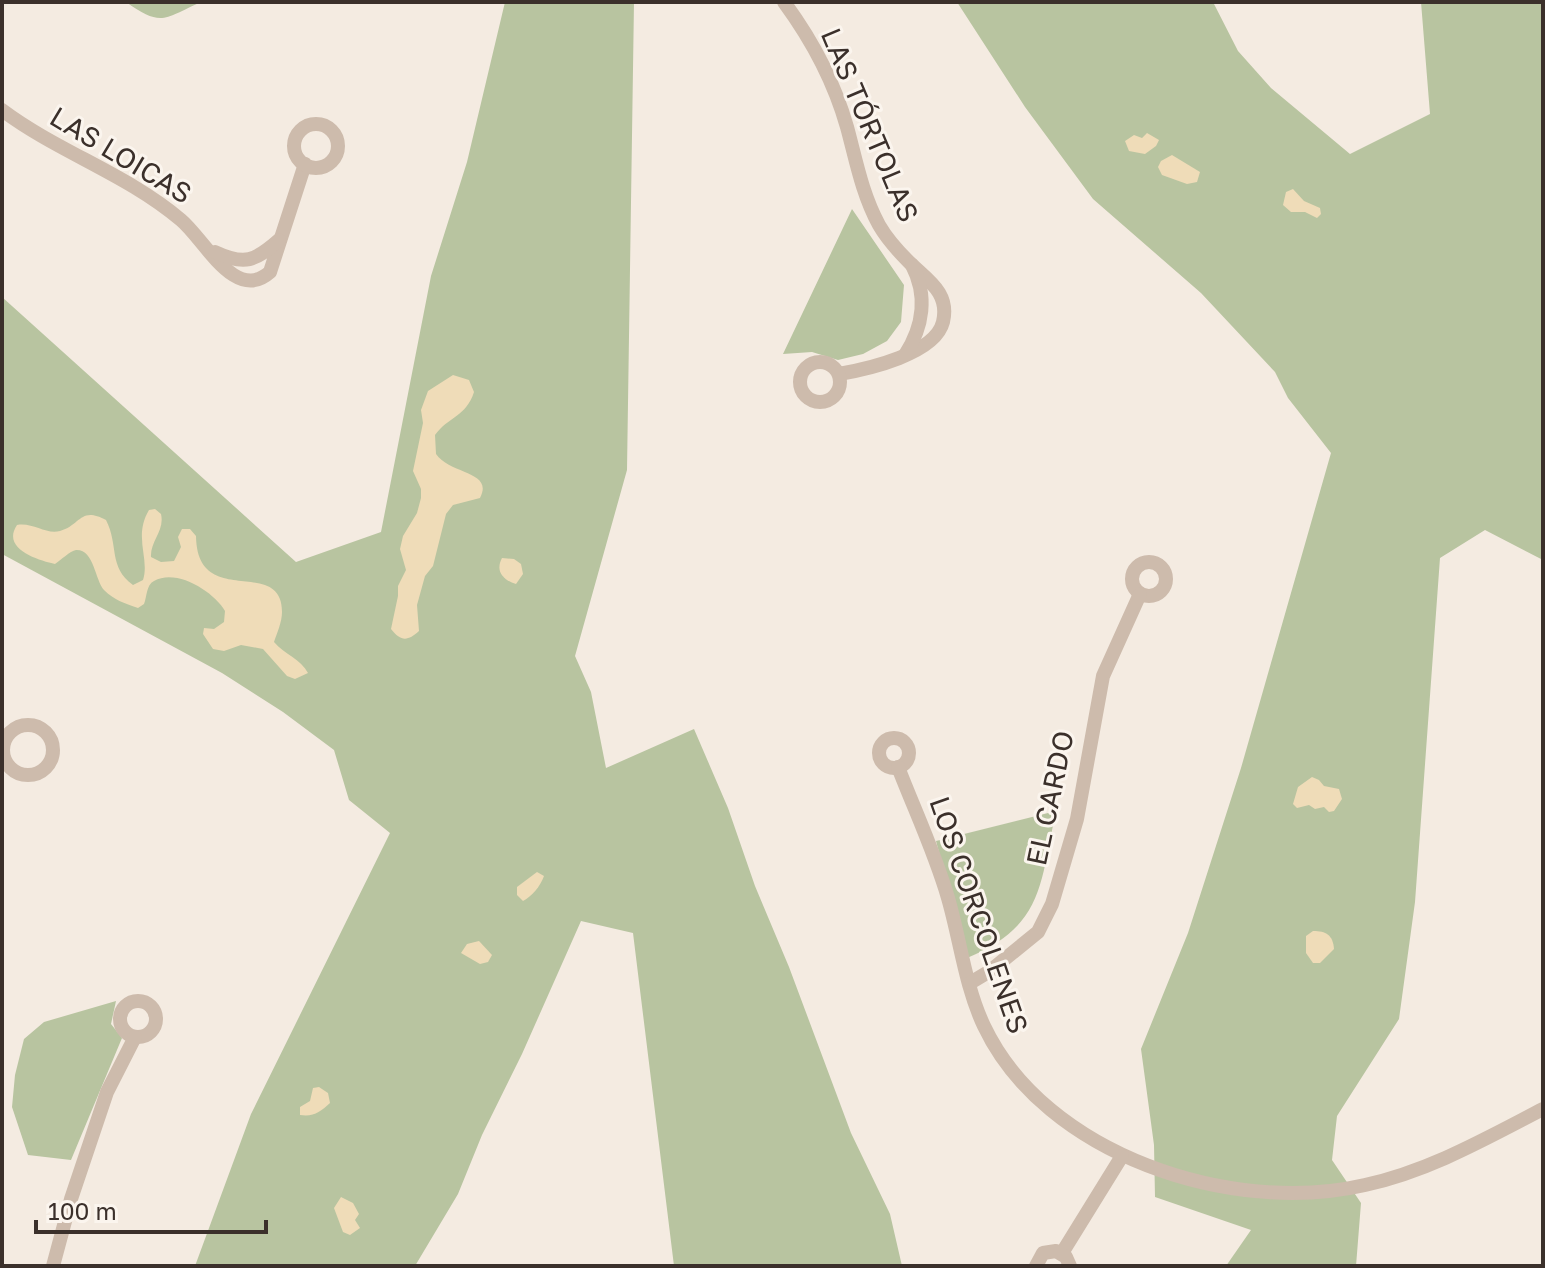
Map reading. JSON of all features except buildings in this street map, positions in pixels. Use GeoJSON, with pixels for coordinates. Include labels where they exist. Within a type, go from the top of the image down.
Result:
{"type":"FeatureCollection","features":[{"type":"Feature","properties":{"kind":"street","name":"LAS TÓRTOLAS"},"geometry":{"type":"LineString","coordinates":[[784,2],[805,32],[830,81],[871,209],[891,243],[941,293],[944,315],[941,330],[931,342],[881,364],[839,374]]}},
{"type":"Feature","properties":{"kind":"street","name":"LAS LOICAS"},"geometry":{"type":"LineString","coordinates":[[2,110],[35,133],[151,197],[183,222],[230,273],[244,282],[252,282],[270,272],[305,164]]}},
{"type":"Feature","properties":{"kind":"street"},"geometry":{"type":"LineString","coordinates":[[208,249],[231,259],[251,260],[279,240]]}},
{"type":"Feature","properties":{"kind":"street","name":"LAS TÓRTOLAS"},"geometry":{"type":"LineString","coordinates":[[905,355],[918,331],[922,306],[919,282],[912,265]]}},
{"type":"Feature","properties":{"kind":"street","name":"EL CARDO"},"geometry":{"type":"LineString","coordinates":[[970,983],[1038,932],[1052,904],[1077,819],[1103,676],[1140,594]]}},
{"type":"Feature","properties":{"kind":"street","name":"LOS CORCOLENES"},"geometry":{"type":"LineString","coordinates":[[898,767],[948,898],[983,1024],[1004,1062],[1032,1093],[1070,1126],[1122,1156],[1189,1177],[1249,1191],[1316,1193],[1362,1186],[1411,1173],[1455,1155],[1543,1109]]}},
{"type":"Feature","properties":{"kind":"street"},"geometry":{"type":"LineString","coordinates":[[53,1266],[71,1199],[107,1092],[135,1037]]}},
{"type":"Feature","properties":{"kind":"street"},"geometry":{"type":"LineString","coordinates":[[1036,1266],[1043,1253],[1056,1251],[1066,1260],[1122,1156]]}},
{"type":"Feature","properties":{"kind":"green space"},"geometry":{"type":"Polygon","coordinates":[[[126,2],[201,2],[171,16],[156,18],[126,2]]]}},
{"type":"Feature","properties":{"kind":"green space"},"geometry":{"type":"Polygon","coordinates":[[[505,2],[634,2],[627,470],[575,656],[591,692],[606,768],[694,729],[728,808],[851,1133],[890,1214],[902,1266],[674,1266],[633,933],[581,921],[458,1194],[415,1266],[195,1266],[251,1114],[390,833],[349,800],[334,750],[283,712],[222,673],[2,554],[2,297],[296,562],[381,532],[431,276],[467,162],[505,2]]]}},
{"type":"Feature","properties":{"kind":"green space"},"geometry":{"type":"Polygon","coordinates":[[[957,2],[1213,2],[1238,51],[1271,88],[1350,154],[1430,114],[1421,2],[1543,2],[1543,560],[1485,530],[1440,558],[1415,902],[1399,1019],[1337,1116],[1332,1160],[1361,1203],[1356,1266],[1226,1266],[1251,1230],[1155,1197],[1154,1145],[1141,1049],[1188,933],[1241,768],[1331,453],[1288,398],[1275,372],[1201,293],[1093,199],[1025,107],[957,2]]]}},
{"type":"Feature","properties":{"kind":"green space"},"geometry":{"type":"Polygon","coordinates":[[[852,209],[904,285],[901,322],[887,341],[863,354],[838,360],[812,352],[783,354],[852,209]]]}},
{"type":"Feature","properties":{"kind":"green space"},"geometry":{"type":"Polygon","coordinates":[[[1056,811],[1041,881],[1025,917],[1011,932],[967,958],[936,841],[1056,811]]]}},
{"type":"Feature","properties":{"kind":"green space"},"geometry":{"type":"Polygon","coordinates":[[[116,1001],[111,1024],[122,1038],[71,1160],[28,1155],[12,1107],[15,1075],[24,1039],[44,1022],[116,1001]]]}},
{"type":"Feature","properties":{"kind":"sand"},"geometry":{"type":"Polygon","coordinates":[[[1147,133],[1159,140],[1156,146],[1145,154],[1129,151],[1125,141],[1134,135],[1142,138],[1147,133]]]}},
{"type":"Feature","properties":{"kind":"sand"},"geometry":{"type":"Polygon","coordinates":[[[1172,155],[1200,172],[1197,182],[1187,184],[1162,175],[1158,167],[1161,161],[1172,155]]]}},
{"type":"Feature","properties":{"kind":"sand"},"geometry":{"type":"Polygon","coordinates":[[[1293,189],[1304,201],[1320,208],[1321,214],[1317,218],[1305,212],[1291,212],[1283,205],[1286,192],[1293,189]]]}},
{"type":"Feature","properties":{"kind":"sand"},"geometry":{"type":"Polygon","coordinates":[[[453,375],[469,380],[474,392],[462,412],[435,435],[436,454],[451,466],[476,478],[483,489],[480,498],[453,505],[446,514],[433,566],[425,576],[417,605],[419,631],[405,639],[391,629],[398,586],[406,570],[400,549],[421,498],[421,489],[413,471],[423,423],[421,410],[428,391],[453,375]]]}},
{"type":"Feature","properties":{"kind":"sand"},"geometry":{"type":"Polygon","coordinates":[[[155,509],[162,520],[151,557],[161,562],[174,561],[181,547],[178,537],[182,529],[190,529],[196,536],[200,558],[210,572],[269,587],[278,595],[282,612],[274,642],[308,673],[295,679],[287,676],[263,649],[241,645],[224,651],[213,649],[203,634],[204,628],[214,629],[224,622],[225,611],[212,596],[194,584],[173,578],[154,581],[148,588],[144,604],[138,608],[115,599],[104,590],[87,554],[82,551],[76,550],[55,564],[24,552],[14,541],[13,533],[17,525],[55,532],[86,516],[97,516],[106,520],[120,571],[133,585],[143,580],[142,529],[149,510],[155,509]]]}},
{"type":"Feature","properties":{"kind":"sand"},"geometry":{"type":"Polygon","coordinates":[[[502,558],[514,559],[521,564],[523,574],[516,584],[502,574],[499,567],[502,558]]]}},
{"type":"Feature","properties":{"kind":"sand"},"geometry":{"type":"Polygon","coordinates":[[[1312,777],[1324,786],[1339,789],[1342,799],[1334,811],[1329,812],[1324,807],[1315,809],[1309,805],[1297,808],[1293,804],[1298,787],[1312,777]]]}},
{"type":"Feature","properties":{"kind":"sand"},"geometry":{"type":"Polygon","coordinates":[[[537,872],[544,876],[530,897],[523,901],[517,895],[517,887],[537,872]]]}},
{"type":"Feature","properties":{"kind":"sand"},"geometry":{"type":"Polygon","coordinates":[[[1313,931],[1328,935],[1333,944],[1334,949],[1320,963],[1313,963],[1306,953],[1306,936],[1313,931]]]}},
{"type":"Feature","properties":{"kind":"sand"},"geometry":{"type":"Polygon","coordinates":[[[479,941],[492,955],[488,962],[480,964],[461,953],[467,944],[479,941]]]}},
{"type":"Feature","properties":{"kind":"sand"},"geometry":{"type":"Polygon","coordinates":[[[319,1087],[328,1093],[330,1103],[316,1113],[300,1115],[300,1107],[310,1101],[313,1088],[319,1087]]]}},
{"type":"Feature","properties":{"kind":"sand"},"geometry":{"type":"Polygon","coordinates":[[[341,1197],[353,1203],[359,1214],[355,1220],[360,1228],[350,1235],[343,1232],[334,1208],[341,1197]]]}}]}
